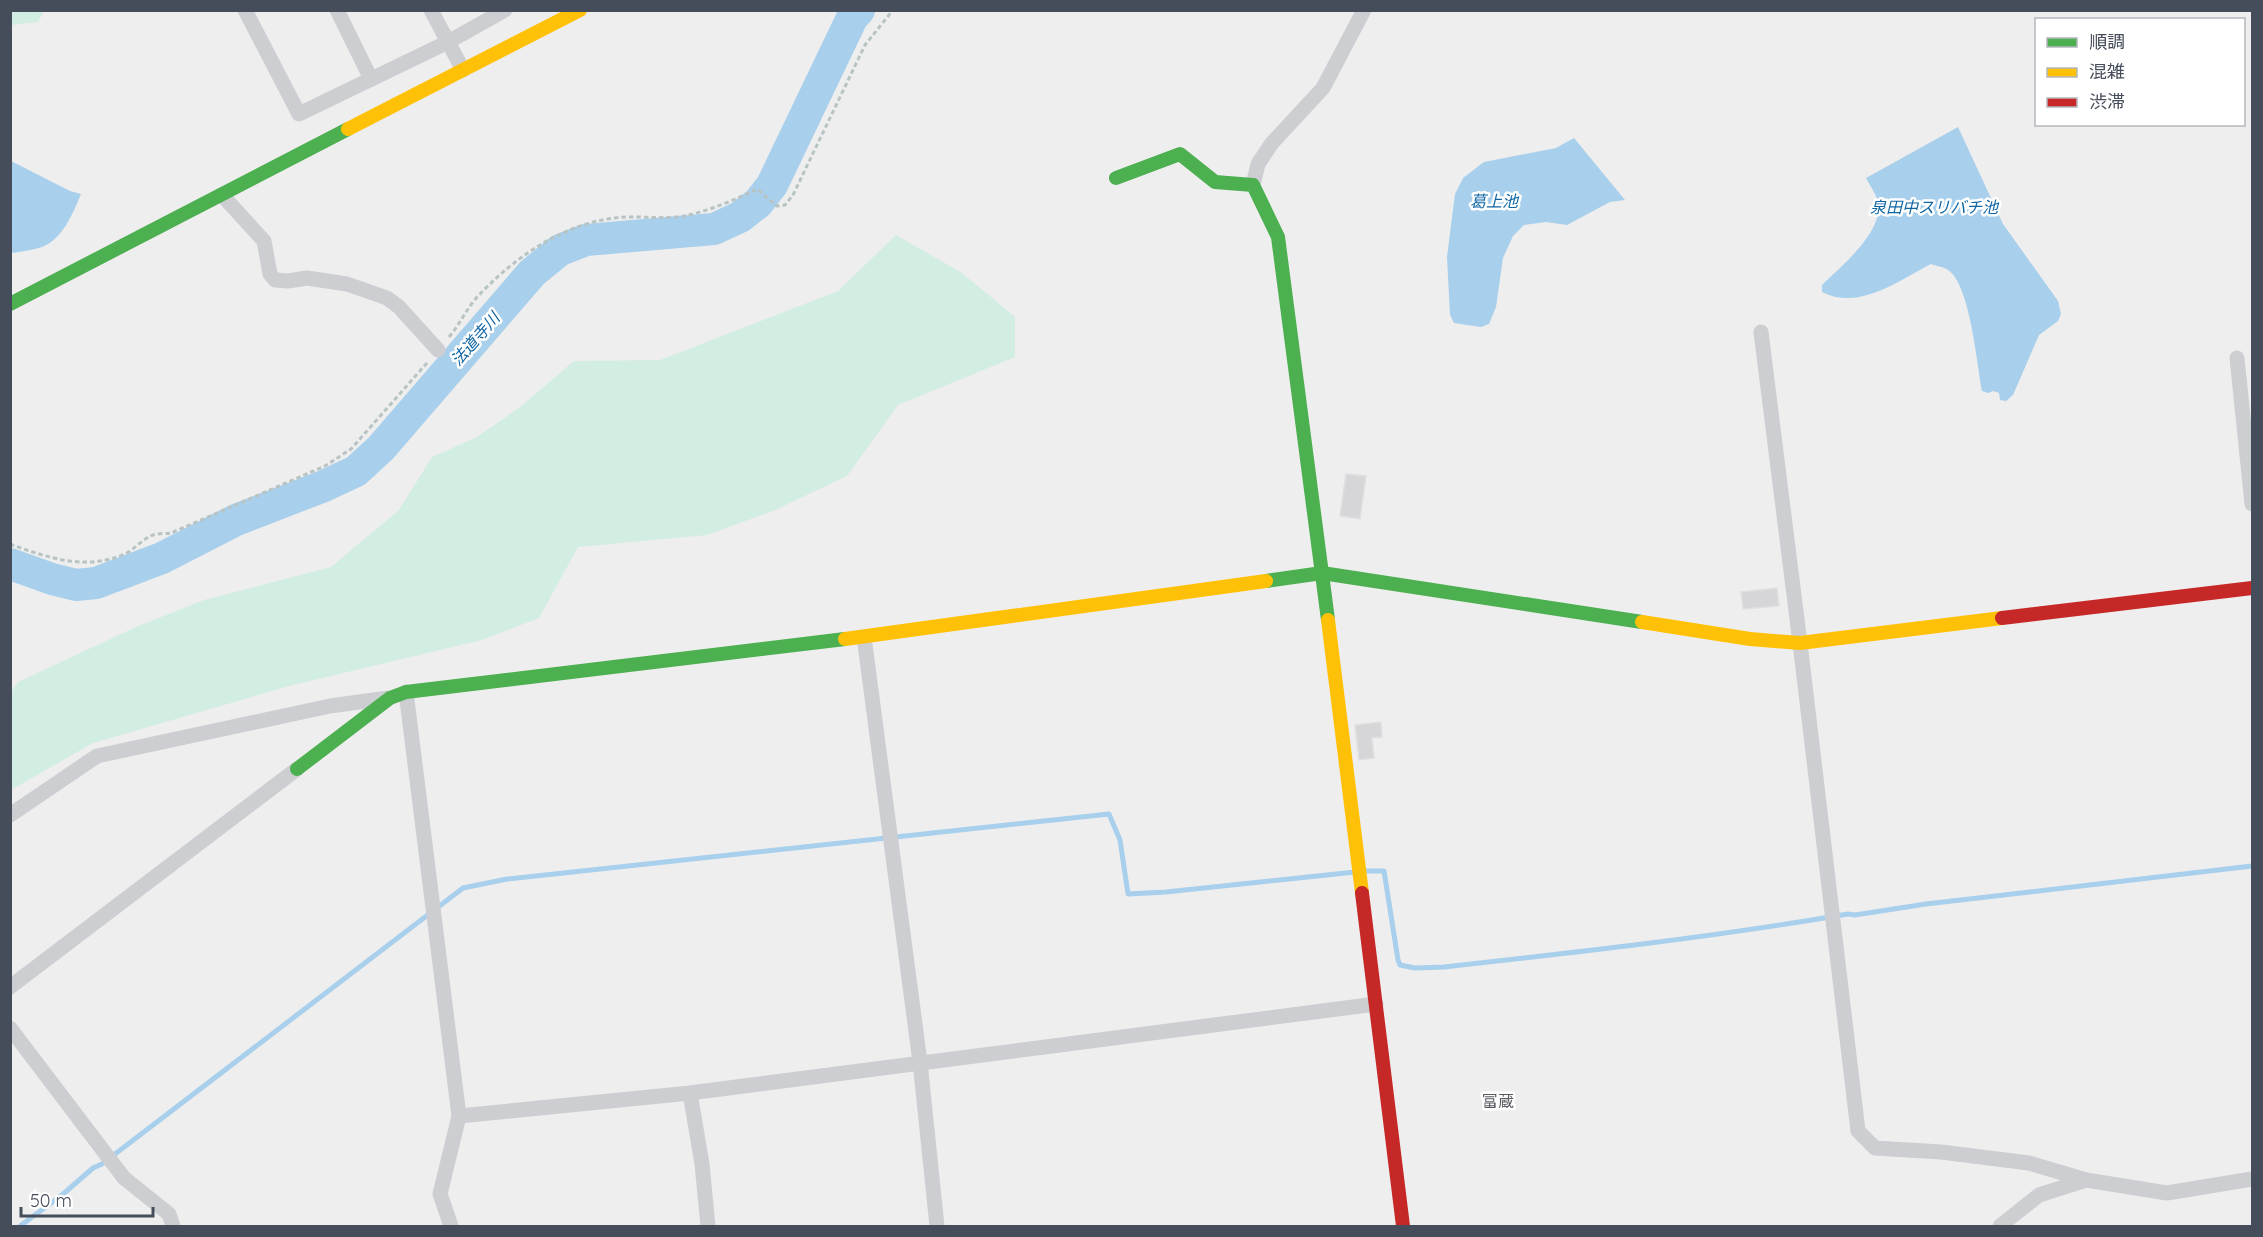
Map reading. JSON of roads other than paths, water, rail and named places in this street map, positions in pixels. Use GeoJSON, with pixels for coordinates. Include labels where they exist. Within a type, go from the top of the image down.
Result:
{"type":"FeatureCollection","features":[{"type":"Feature","properties":{"kind":"street"},"geometry":{"type":"LineString","coordinates":[[245,10],[299,114],[448,42],[505,10]]}},
{"type":"Feature","properties":{"kind":"street"},"geometry":{"type":"LineString","coordinates":[[337,10],[371,79]]}},
{"type":"Feature","properties":{"kind":"street"},"geometry":{"type":"LineString","coordinates":[[431,10],[464,70]]}},
{"type":"Feature","properties":{"kind":"street"},"geometry":{"type":"LineString","coordinates":[[10,304],[580,10]]}},
{"type":"Feature","properties":{"kind":"street"},"geometry":{"type":"LineString","coordinates":[[1364,10],[1323,88],[1272,143],[1258,164],[1253,185],[1278,237],[1376,1004],[1402,1227]]}},
{"type":"Feature","properties":{"kind":"street"},"geometry":{"type":"LineString","coordinates":[[1116,178],[1180,154],[1215,182],[1253,185]]}},
{"type":"Feature","properties":{"kind":"street"},"geometry":{"type":"LineString","coordinates":[[222,195],[264,242],[270,274],[275,280],[288,281],[307,278],[347,284],[387,298],[399,307],[438,350]]}},
{"type":"Feature","properties":{"kind":"street"},"geometry":{"type":"LineString","coordinates":[[1761,332],[1858,1131],[1875,1148],[1941,1152],[2029,1163],[2086,1180],[2167,1192],[2253,1179]]}},
{"type":"Feature","properties":{"kind":"street"},"geometry":{"type":"LineString","coordinates":[[2237,358],[2253,504]]}},
{"type":"Feature","properties":{"kind":"street"},"geometry":{"type":"LineString","coordinates":[[10,815],[97,756],[330,706],[390,698],[406,692],[864,637],[1322,573],[1750,639],[1800,643],[2253,588]]}},
{"type":"Feature","properties":{"kind":"street"},"geometry":{"type":"LineString","coordinates":[[864,637],[920,1062],[938,1227]]}},
{"type":"Feature","properties":{"kind":"street"},"geometry":{"type":"LineString","coordinates":[[406,692],[459,1116],[440,1194],[451,1227]]}},
{"type":"Feature","properties":{"kind":"street"},"geometry":{"type":"LineString","coordinates":[[10,987],[390,698]]}},
{"type":"Feature","properties":{"kind":"street"},"geometry":{"type":"LineString","coordinates":[[459,1116],[690,1093],[1376,1004]]}},
{"type":"Feature","properties":{"kind":"street"},"geometry":{"type":"LineString","coordinates":[[10,1028],[124,1178],[169,1214],[173,1227]]}},
{"type":"Feature","properties":{"kind":"street"},"geometry":{"type":"LineString","coordinates":[[690,1093],[702,1164],[708,1227]]}},
{"type":"Feature","properties":{"kind":"street"},"geometry":{"type":"LineString","coordinates":[[2000,1227],[2039,1195],[2086,1180]]}},
{"type":"Feature","properties":{"kind":"water","name":"泉田中スリバチ池"},"geometry":{"type":"Polygon","coordinates":[[[1958,127],[2003,224],[2058,301],[2061,314],[2058,321],[2039,335],[2013,395],[2006,401],[2000,400],[1999,393],[1982,391],[1975,345],[1962,291],[1956,278],[1946,269],[1931,264],[1878,292],[1864,296],[1836,297],[1822,292],[1822,285],[1859,248],[1874,226],[1878,214],[1878,203],[1866,178],[1958,127]]]}},
{"type":"Feature","properties":{"kind":"water","name":"葛上池"},"geometry":{"type":"Polygon","coordinates":[[[1574,138],[1625,200],[1610,202],[1567,225],[1546,222],[1524,225],[1513,236],[1503,258],[1496,307],[1489,324],[1481,327],[1454,323],[1450,315],[1447,257],[1455,194],[1463,178],[1484,162],[1556,148],[1574,138]]]}},
{"type":"Feature","properties":{"kind":"water"},"geometry":{"type":"Polygon","coordinates":[[[11,161],[70,191],[81,194],[66,225],[56,238],[42,247],[13,253],[10,248],[11,161]]]}},
{"type":"Feature","properties":{"kind":"waterway","name":"法道寺川"},"geometry":{"type":"LineString","coordinates":[[10,564],[76,585],[96,583],[162,558],[236,520],[356,471],[381,448],[532,273],[560,250],[586,240],[714,229],[740,217],[758,203],[772,185],[852,18],[859,10]]}},
{"type":"Feature","properties":{"kind":"waterway"},"geometry":{"type":"LineString","coordinates":[[20,1226],[62,1195],[93,1168],[102,1164],[463,888],[507,879],[1109,814],[1120,840],[1128,894],[1355,872]]}},
{"type":"Feature","properties":{"kind":"waterway"},"geometry":{"type":"LineString","coordinates":[[1364,871],[1384,871],[1398,960],[1400,965],[1415,968],[1444,967],[1596,950],[1926,904],[2252,866]]}},
{"type":"Feature","properties":{"kind":"district","name":"富蔵"},"geometry":{"type":"Point","coordinates":[1498,1101]}}]}
